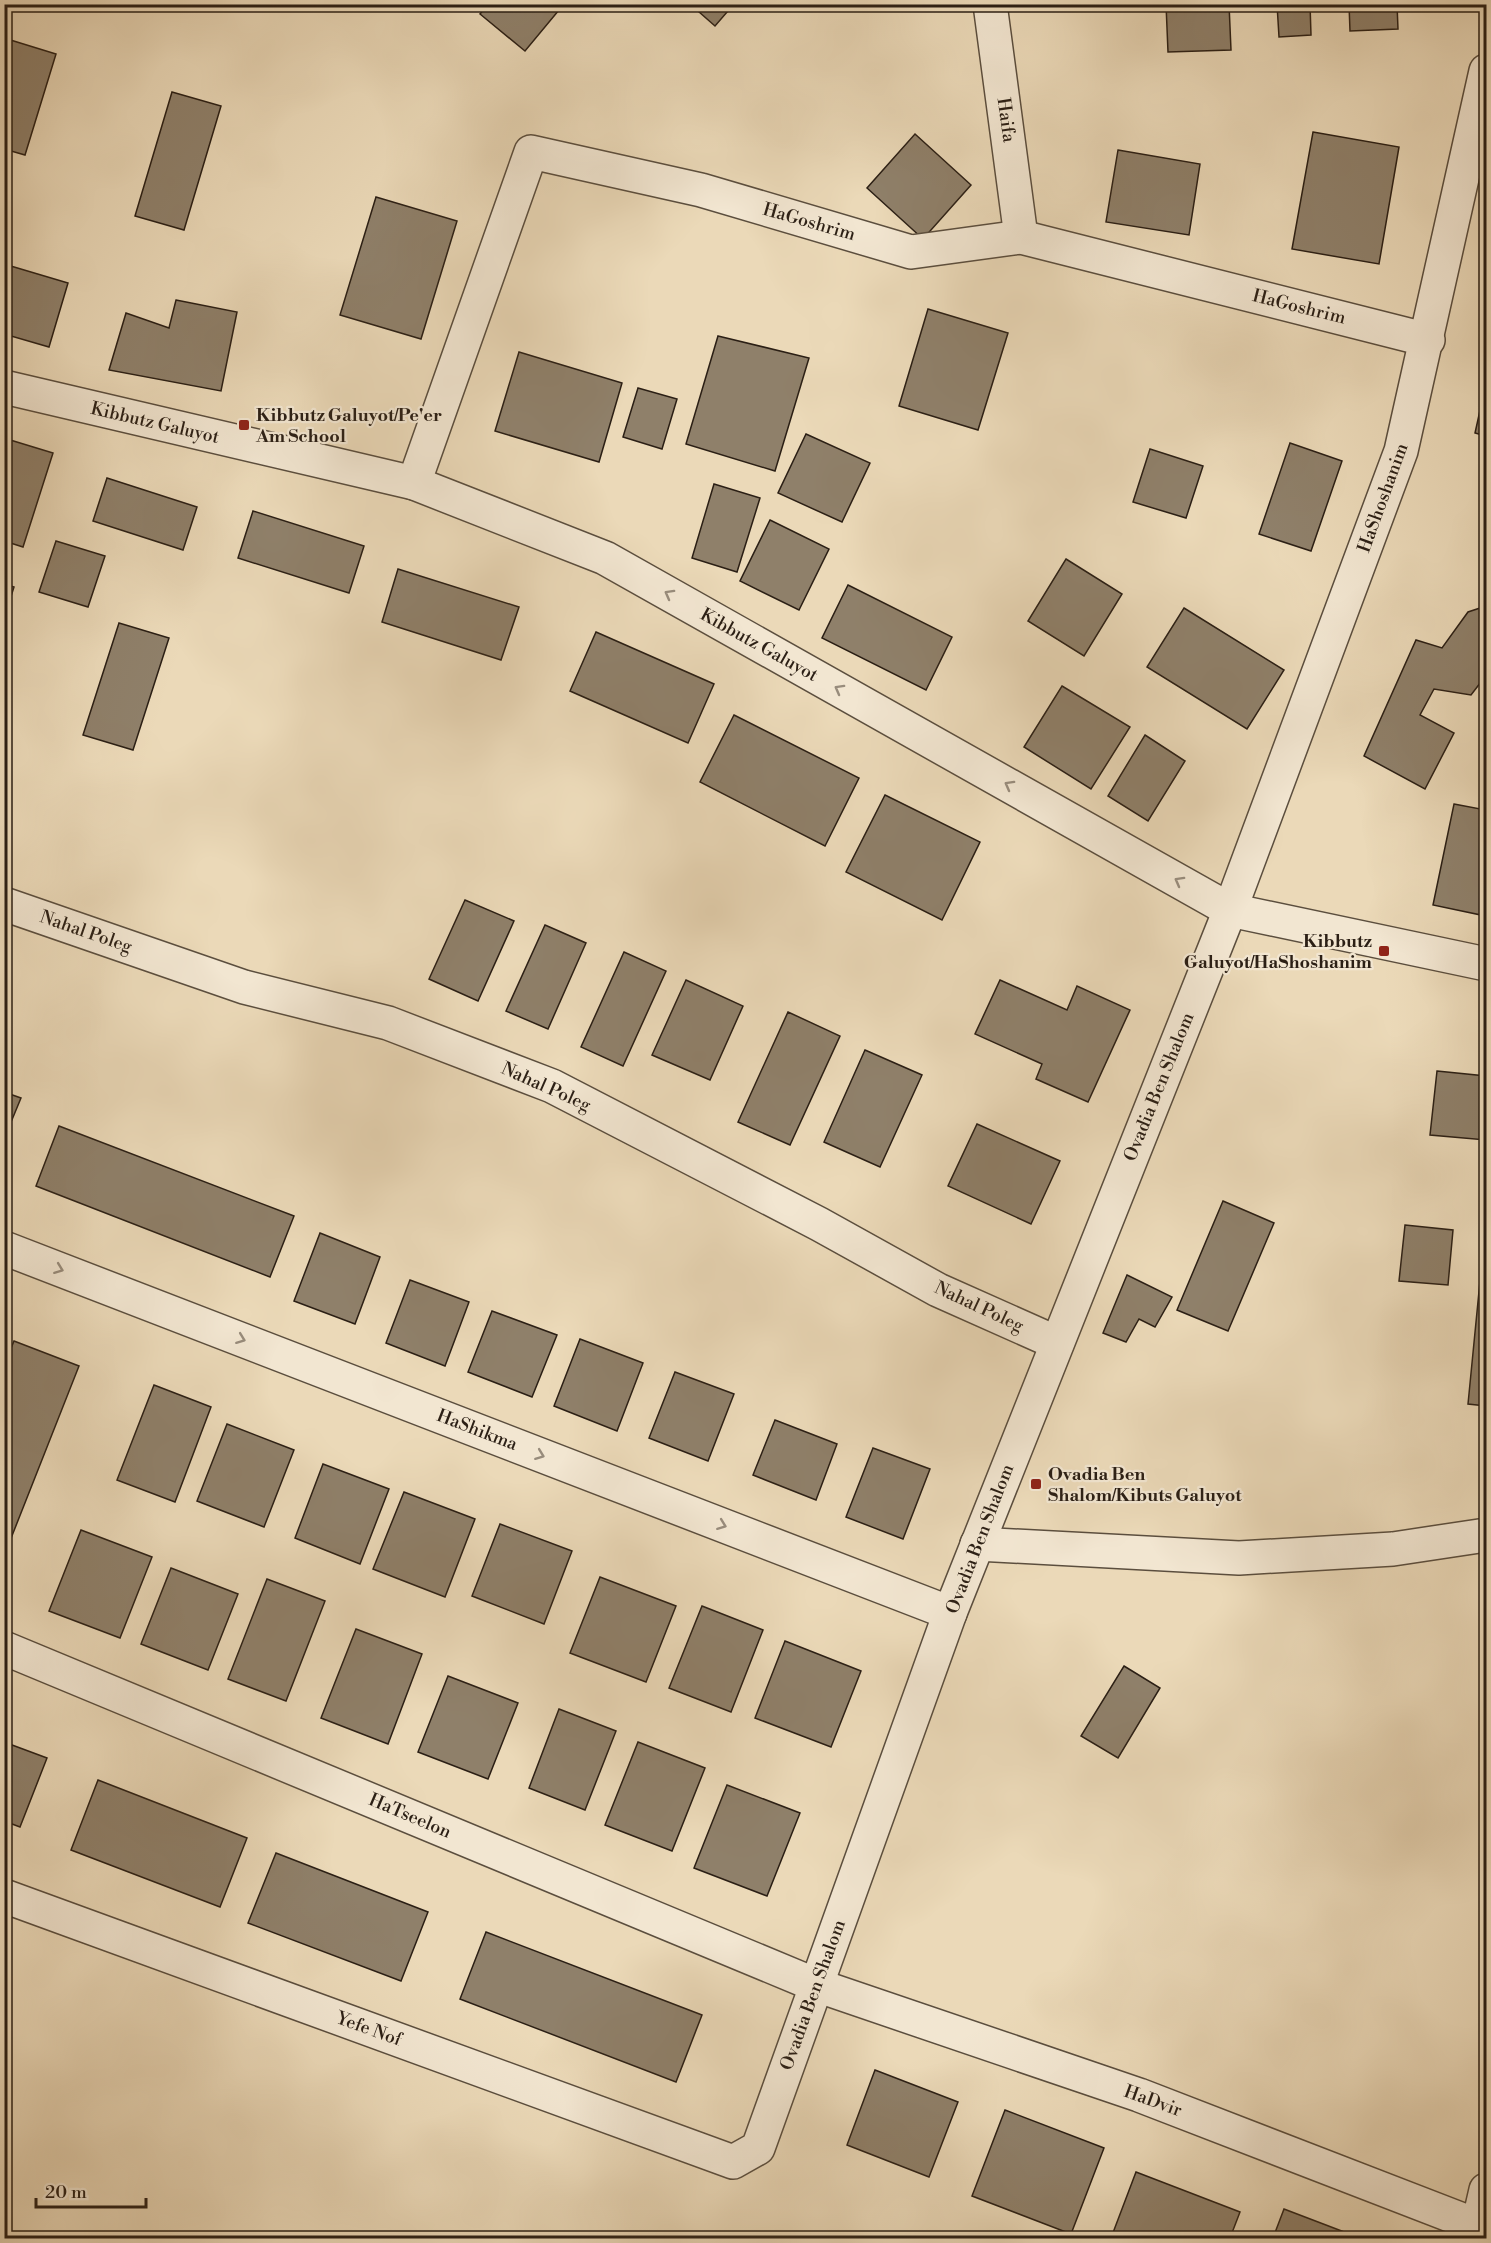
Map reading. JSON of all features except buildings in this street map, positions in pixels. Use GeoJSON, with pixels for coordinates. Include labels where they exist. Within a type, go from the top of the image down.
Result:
{"type":"FeatureCollection","features":[{"type":"Feature","properties":{"kind":"street","name":"Haifa"},"geometry":{"type":"LineString","coordinates":[[990,4],[1021,237]]}},
{"type":"Feature","properties":{"kind":"street","name":"HaShoshanim"},"geometry":{"type":"LineString","coordinates":[[1230,910],[1401,451],[1428,340],[1486,71]]}},
{"type":"Feature","properties":{"kind":"street","name":"HaGoshrim"},"geometry":{"type":"LineString","coordinates":[[414,483],[531,152],[701,190],[911,252],[1021,237],[1428,340]]}},
{"type":"Feature","properties":{"kind":"street","name":"Kibbutz Galuyot"},"geometry":{"type":"LineString","coordinates":[[4,387],[414,483],[605,558],[1230,910],[1486,964]]}},
{"type":"Feature","properties":{"kind":"street","name":"Nahal Poleg"},"geometry":{"type":"LineString","coordinates":[[4,904],[244,987],[388,1023],[552,1086],[819,1224],[939,1290],[1057,1343]]}},
{"type":"Feature","properties":{"kind":"street","name":"Ovadia Ben Shalom"},"geometry":{"type":"LineString","coordinates":[[734,2162],[758,2148],[950,1613],[1230,910]]}},
{"type":"Feature","properties":{"kind":"street","name":"HaShikma"},"geometry":{"type":"LineString","coordinates":[[4,1248],[950,1613]]}},
{"type":"Feature","properties":{"kind":"street"},"geometry":{"type":"LineString","coordinates":[[978,1544],[1239,1558],[1393,1549],[1486,1535]]}},
{"type":"Feature","properties":{"kind":"street","name":"HaTseelon"},"geometry":{"type":"LineString","coordinates":[[4,1648],[816,1985]]}},
{"type":"Feature","properties":{"kind":"street","name":"Yefe Nof"},"geometry":{"type":"LineString","coordinates":[[4,1896],[734,2162]]}},
{"type":"Feature","properties":{"kind":"street","name":"HaDvir"},"geometry":{"type":"LineString","coordinates":[[816,1985],[1138,2095],[1482,2227]]}},
{"type":"Feature","properties":{"kind":"street"},"geometry":{"type":"LineString","coordinates":[[1482,2227],[1486,2190]]}},
{"type":"Feature","properties":{"kind":"place","name":"Kibbutz Galuyot/Pe'er Am School"},"geometry":{"type":"Point","coordinates":[244,425]}},
{"type":"Feature","properties":{"kind":"place","name":"Kibbutz Galuyot/HaShoshanim"},"geometry":{"type":"Point","coordinates":[1384,951]}},
{"type":"Feature","properties":{"kind":"place","name":"Ovadia Ben Shalom/Kibuts Galuyot"},"geometry":{"type":"Point","coordinates":[1036,1484]}}]}
